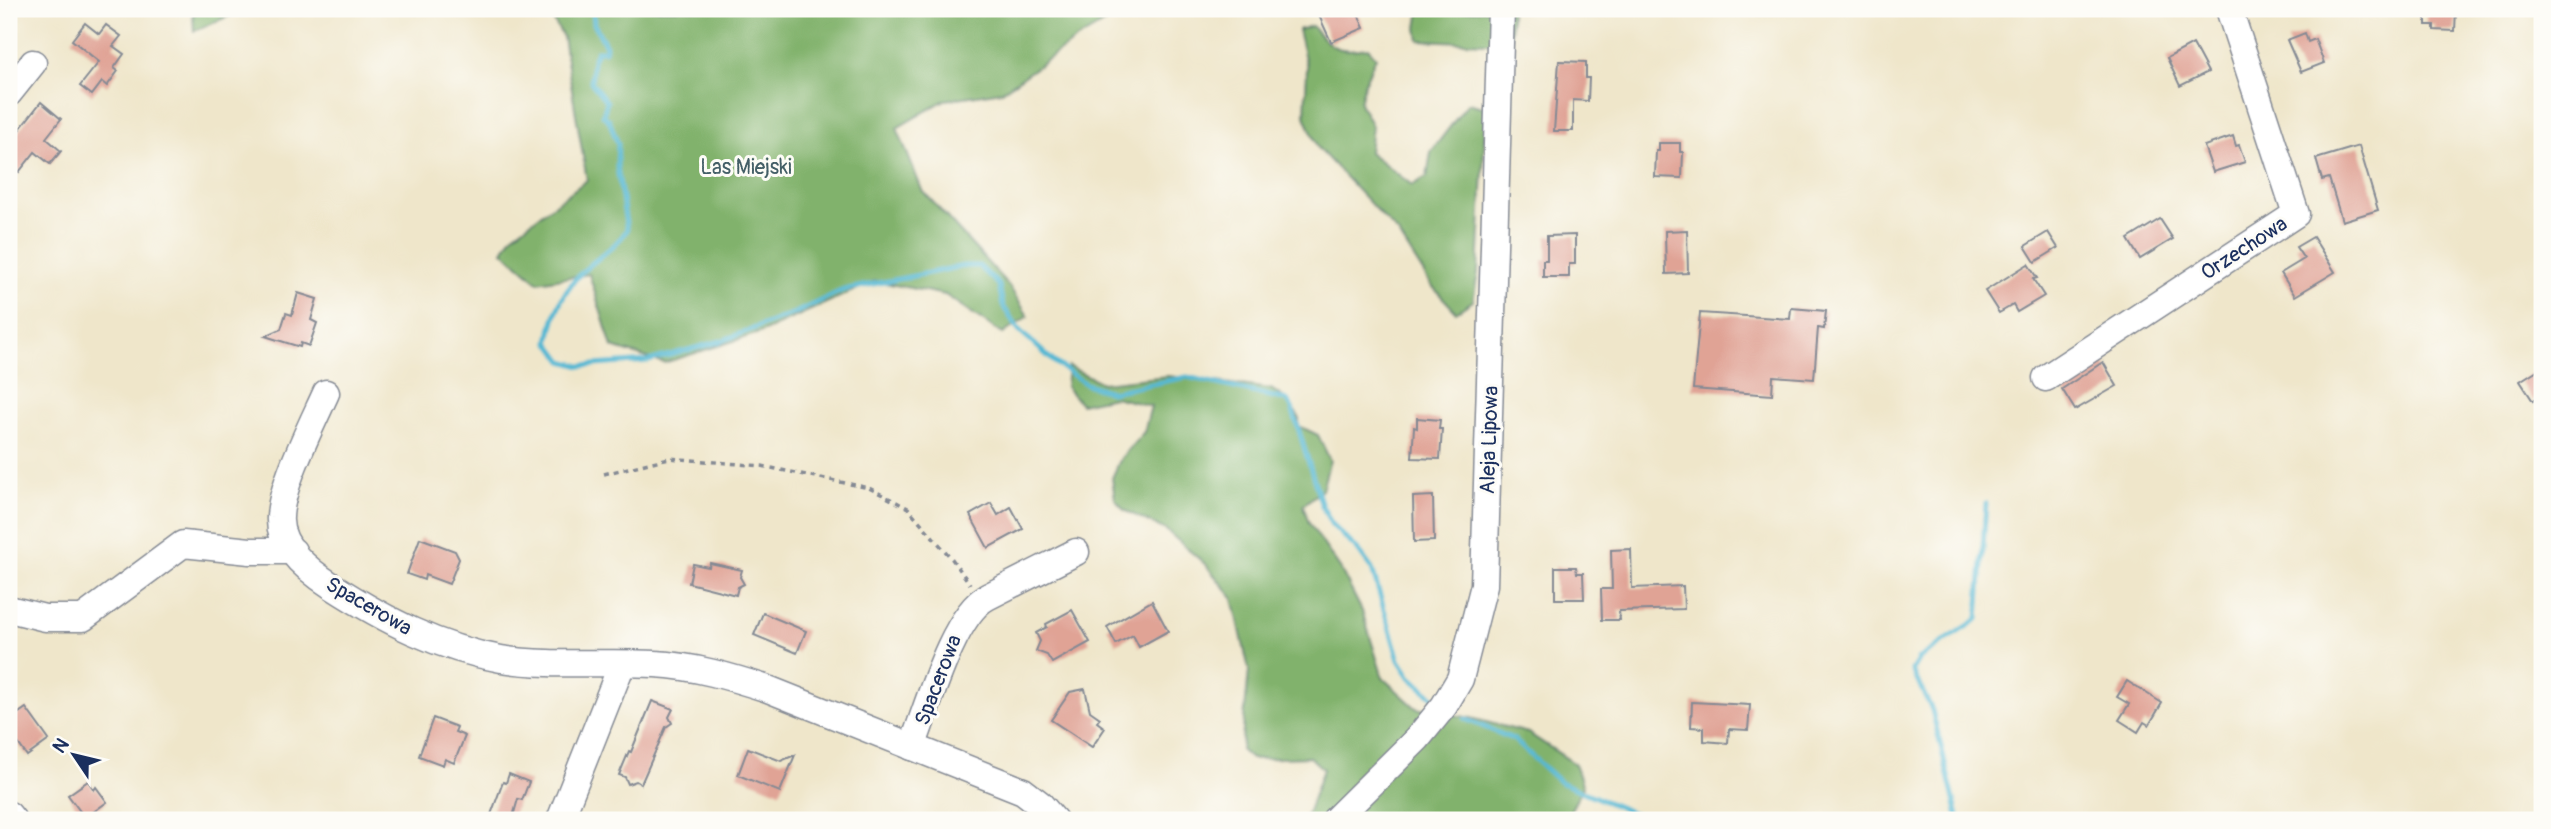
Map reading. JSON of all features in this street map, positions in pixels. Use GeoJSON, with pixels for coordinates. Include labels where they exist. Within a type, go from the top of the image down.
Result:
{"type":"FeatureCollection","features":[{"type":"Feature","properties":{"kind":"street","name":"Aleja Lipowa"},"geometry":{"type":"LineString","coordinates":[[1335,820],[1417,739],[1444,706],[1460,679],[1484,585],[1502,9]]}},
{"type":"Feature","properties":{"kind":"street","name":"Orzechowa"},"geometry":{"type":"LineString","coordinates":[[2046,378],[2297,214],[2229,9]]}},
{"type":"Feature","properties":{"kind":"street"},"geometry":{"type":"LineString","coordinates":[[9,93],[33,63]]}},
{"type":"Feature","properties":{"kind":"street","name":"Spacerowa"},"geometry":{"type":"LineString","coordinates":[[326,393],[297,461],[279,518],[282,533],[300,562],[325,582],[368,609],[412,633],[491,656],[536,663],[652,663],[688,667],[732,677],[1023,791],[1041,804],[1054,820]]}},
{"type":"Feature","properties":{"kind":"street"},"geometry":{"type":"LineString","coordinates":[[9,609],[45,618],[83,618],[183,544],[250,551],[293,551]]}},
{"type":"Feature","properties":{"kind":"street","name":"Spacerowa"},"geometry":{"type":"LineString","coordinates":[[912,747],[957,629],[974,606],[1076,552]]}},
{"type":"Feature","properties":{"kind":"street"},"geometry":{"type":"LineString","coordinates":[[559,820],[622,664]]}},
{"type":"Feature","properties":{"kind":"street"},"geometry":{"type":"LineString","coordinates":[[9,815],[13,820]]}},
{"type":"Feature","properties":{"kind":"path"},"geometry":{"type":"LineString","coordinates":[[604,474],[669,458],[762,466],[869,488],[908,508],[952,559],[982,600]]}},
{"type":"Feature","properties":{"kind":"green space"},"geometry":{"type":"Polygon","coordinates":[[[203,9],[245,9],[194,31],[193,14],[203,9]]]}},
{"type":"Feature","properties":{"kind":"green space","name":"Las Miejski"},"geometry":{"type":"Polygon","coordinates":[[[547,9],[1128,9],[1076,40],[1002,91],[945,100],[897,128],[922,190],[1009,286],[1028,316],[1003,334],[945,295],[875,281],[762,332],[664,363],[612,347],[589,274],[538,282],[503,251],[512,236],[587,180],[563,37],[547,9]]]}},
{"type":"Feature","properties":{"kind":"green space"},"geometry":{"type":"Polygon","coordinates":[[[1420,9],[1511,9],[1510,44],[1419,40],[1417,28],[1420,9]]]}},
{"type":"Feature","properties":{"kind":"green space"},"geometry":{"type":"Polygon","coordinates":[[[1312,26],[1336,48],[1368,48],[1376,57],[1365,81],[1360,103],[1372,126],[1369,152],[1412,185],[1427,177],[1431,152],[1468,103],[1486,108],[1478,273],[1473,301],[1456,312],[1431,285],[1398,233],[1318,148],[1305,116],[1307,67],[1298,30],[1312,26]]]}},
{"type":"Feature","properties":{"kind":"green space"},"geometry":{"type":"Polygon","coordinates":[[[1068,366],[1102,383],[1168,376],[1271,389],[1287,400],[1299,417],[1299,426],[1318,435],[1330,460],[1322,490],[1303,505],[1309,523],[1341,570],[1362,611],[1383,678],[1416,708],[1471,718],[1528,733],[1575,764],[1583,787],[1566,819],[1506,820],[1478,814],[1471,820],[1308,820],[1306,817],[1323,769],[1310,757],[1251,759],[1241,750],[1249,670],[1233,598],[1206,565],[1166,530],[1124,510],[1115,499],[1112,478],[1121,458],[1144,432],[1151,406],[1114,397],[1081,404],[1066,387],[1068,366]]]}},
{"type":"Feature","properties":{"kind":"building"},"geometry":{"type":"Polygon","coordinates":[[[1316,9],[1356,9],[1364,28],[1331,42],[1316,9]]]}},
{"type":"Feature","properties":{"kind":"building"},"geometry":{"type":"Polygon","coordinates":[[[2426,9],[2456,9],[2455,31],[2434,30],[2434,25],[2426,25],[2426,9]]]}},
{"type":"Feature","properties":{"kind":"building"},"geometry":{"type":"Polygon","coordinates":[[[85,23],[99,34],[106,25],[121,36],[113,46],[124,54],[114,68],[118,71],[107,86],[102,82],[92,95],[80,86],[99,62],[72,40],[85,23]]]}},
{"type":"Feature","properties":{"kind":"building"},"geometry":{"type":"Polygon","coordinates":[[[2305,33],[2308,42],[2315,39],[2324,63],[2301,72],[2287,40],[2305,33]]]}},
{"type":"Feature","properties":{"kind":"building"},"geometry":{"type":"Polygon","coordinates":[[[2193,44],[2208,72],[2180,86],[2167,58],[2193,44]]]}},
{"type":"Feature","properties":{"kind":"building"},"geometry":{"type":"Polygon","coordinates":[[[1559,61],[1586,62],[1586,78],[1589,78],[1588,101],[1573,100],[1573,131],[1554,131],[1559,61]]]}},
{"type":"Feature","properties":{"kind":"building"},"geometry":{"type":"Polygon","coordinates":[[[41,102],[61,119],[46,138],[61,151],[50,164],[35,152],[19,172],[9,164],[9,143],[41,102]]]}},
{"type":"Feature","properties":{"kind":"building"},"geometry":{"type":"Polygon","coordinates":[[[2233,136],[2245,162],[2213,172],[2204,146],[2233,136]]]}},
{"type":"Feature","properties":{"kind":"building"},"geometry":{"type":"Polygon","coordinates":[[[1659,143],[1680,143],[1680,152],[1683,152],[1682,178],[1655,177],[1659,143]]]}},
{"type":"Feature","properties":{"kind":"building"},"geometry":{"type":"Polygon","coordinates":[[[2359,146],[2378,210],[2342,221],[2329,178],[2322,180],[2316,159],[2359,146]]]}},
{"type":"Feature","properties":{"kind":"building"},"geometry":{"type":"Polygon","coordinates":[[[2160,219],[2173,239],[2140,259],[2128,239],[2160,219]]]}},
{"type":"Feature","properties":{"kind":"building"},"geometry":{"type":"Polygon","coordinates":[[[1687,230],[1688,273],[1666,274],[1665,231],[1687,230]]]}},
{"type":"Feature","properties":{"kind":"building"},"geometry":{"type":"Polygon","coordinates":[[[2048,232],[2058,248],[2035,262],[2025,246],[2048,232]]]}},
{"type":"Feature","properties":{"kind":"building"},"geometry":{"type":"Polygon","coordinates":[[[1575,235],[1575,264],[1569,264],[1569,277],[1543,277],[1543,260],[1547,260],[1547,236],[1575,235]]]}},
{"type":"Feature","properties":{"kind":"building"},"geometry":{"type":"Polygon","coordinates":[[[2313,237],[2335,272],[2295,296],[2281,273],[2304,259],[2296,247],[2313,237]]]}},
{"type":"Feature","properties":{"kind":"building"},"geometry":{"type":"Polygon","coordinates":[[[2028,264],[2037,278],[2033,279],[2044,296],[2017,312],[2013,305],[1999,313],[1985,291],[2028,264]]]}},
{"type":"Feature","properties":{"kind":"building"},"geometry":{"type":"Polygon","coordinates":[[[298,293],[317,299],[311,320],[317,323],[309,346],[301,343],[300,347],[265,336],[281,329],[286,313],[292,315],[298,293]]]}},
{"type":"Feature","properties":{"kind":"building"},"geometry":{"type":"Polygon","coordinates":[[[1791,308],[1826,311],[1824,329],[1818,328],[1814,379],[1773,376],[1772,395],[1693,389],[1700,313],[1790,319],[1791,308]]]}},
{"type":"Feature","properties":{"kind":"building"},"geometry":{"type":"Polygon","coordinates":[[[2103,362],[2117,386],[2075,410],[2062,389],[2103,362]]]}},
{"type":"Feature","properties":{"kind":"building"},"geometry":{"type":"Polygon","coordinates":[[[2542,367],[2542,395],[2533,401],[2520,381],[2542,367]]]}},
{"type":"Feature","properties":{"kind":"building"},"geometry":{"type":"Polygon","coordinates":[[[1417,418],[1440,420],[1440,459],[1412,458],[1417,418]]]}},
{"type":"Feature","properties":{"kind":"building"},"geometry":{"type":"Polygon","coordinates":[[[1433,496],[1434,541],[1414,542],[1413,497],[1433,496]]]}},
{"type":"Feature","properties":{"kind":"building"},"geometry":{"type":"Polygon","coordinates":[[[991,503],[998,515],[1011,507],[1023,529],[988,548],[970,515],[991,503]]]}},
{"type":"Feature","properties":{"kind":"building"},"geometry":{"type":"Polygon","coordinates":[[[420,538],[455,551],[459,559],[449,584],[425,575],[424,580],[407,574],[420,538]]]}},
{"type":"Feature","properties":{"kind":"building"},"geometry":{"type":"Polygon","coordinates":[[[1631,549],[1632,588],[1683,586],[1684,609],[1619,611],[1620,620],[1602,620],[1601,589],[1612,589],[1611,550],[1631,549]]]}},
{"type":"Feature","properties":{"kind":"building"},"geometry":{"type":"Polygon","coordinates":[[[710,563],[742,570],[740,577],[744,584],[738,587],[736,595],[689,583],[693,564],[709,567],[710,563]]]}},
{"type":"Feature","properties":{"kind":"building"},"geometry":{"type":"Polygon","coordinates":[[[1555,567],[1576,567],[1577,573],[1583,573],[1584,599],[1555,599],[1555,567]]]}},
{"type":"Feature","properties":{"kind":"building"},"geometry":{"type":"Polygon","coordinates":[[[1152,601],[1168,631],[1139,647],[1133,635],[1116,644],[1107,627],[1152,601]]]}},
{"type":"Feature","properties":{"kind":"building"},"geometry":{"type":"Polygon","coordinates":[[[1072,610],[1090,642],[1052,663],[1047,655],[1036,651],[1040,641],[1036,633],[1047,627],[1046,624],[1072,610]]]}},
{"type":"Feature","properties":{"kind":"building"},"geometry":{"type":"Polygon","coordinates":[[[763,613],[806,631],[797,653],[754,635],[763,613]]]}},
{"type":"Feature","properties":{"kind":"building"},"geometry":{"type":"Polygon","coordinates":[[[2127,681],[2162,703],[2149,725],[2144,722],[2138,732],[2119,720],[2129,704],[2117,697],[2127,681]]]}},
{"type":"Feature","properties":{"kind":"building"},"geometry":{"type":"Polygon","coordinates":[[[1085,689],[1090,711],[1100,718],[1097,722],[1105,728],[1092,747],[1051,720],[1070,692],[1085,689]]]}},
{"type":"Feature","properties":{"kind":"building"},"geometry":{"type":"Polygon","coordinates":[[[652,701],[673,709],[669,717],[672,723],[666,727],[641,784],[636,781],[628,784],[625,777],[619,775],[652,701]]]}},
{"type":"Feature","properties":{"kind":"building"},"geometry":{"type":"Polygon","coordinates":[[[1692,702],[1750,705],[1748,730],[1729,729],[1728,743],[1704,741],[1704,728],[1691,727],[1692,702]]]}},
{"type":"Feature","properties":{"kind":"building"},"geometry":{"type":"Polygon","coordinates":[[[26,708],[49,740],[27,756],[9,730],[9,720],[26,708]]]}},
{"type":"Feature","properties":{"kind":"building"},"geometry":{"type":"Polygon","coordinates":[[[433,718],[457,727],[455,732],[465,736],[454,763],[445,759],[443,765],[419,756],[433,718]]]}},
{"type":"Feature","properties":{"kind":"building"},"geometry":{"type":"Polygon","coordinates":[[[748,748],[781,761],[795,755],[780,792],[738,775],[748,748]]]}},
{"type":"Feature","properties":{"kind":"building"},"geometry":{"type":"Polygon","coordinates":[[[509,774],[529,782],[522,800],[518,799],[512,820],[489,820],[503,782],[506,783],[509,774]]]}},
{"type":"Feature","properties":{"kind":"building"},"geometry":{"type":"Polygon","coordinates":[[[88,781],[107,802],[85,818],[68,795],[88,781]]]}},
{"type":"Feature","properties":{"kind":"waterway"},"geometry":{"type":"LineString","coordinates":[[593,9],[594,24],[606,46],[605,51],[597,51],[593,60],[591,82],[607,102],[603,115],[609,120],[618,144],[617,167],[627,230],[615,245],[573,281],[562,299],[549,342],[563,361],[581,366],[648,361],[721,341],[797,312],[843,290],[964,266],[979,266],[999,285],[1003,306],[1019,330],[1053,361],[1086,384],[1111,392],[1187,377],[1287,400],[1292,408],[1322,506],[1332,525],[1358,550],[1372,569],[1399,660],[1410,677],[1434,698]]}},
{"type":"Feature","properties":{"kind":"waterway"},"geometry":{"type":"LineString","coordinates":[[1959,820],[1932,710],[1912,670],[1919,658],[1978,619],[1986,503]]}},
{"type":"Feature","properties":{"kind":"waterway"},"geometry":{"type":"LineString","coordinates":[[1465,719],[1513,739],[1560,782],[1647,819]]}}]}
